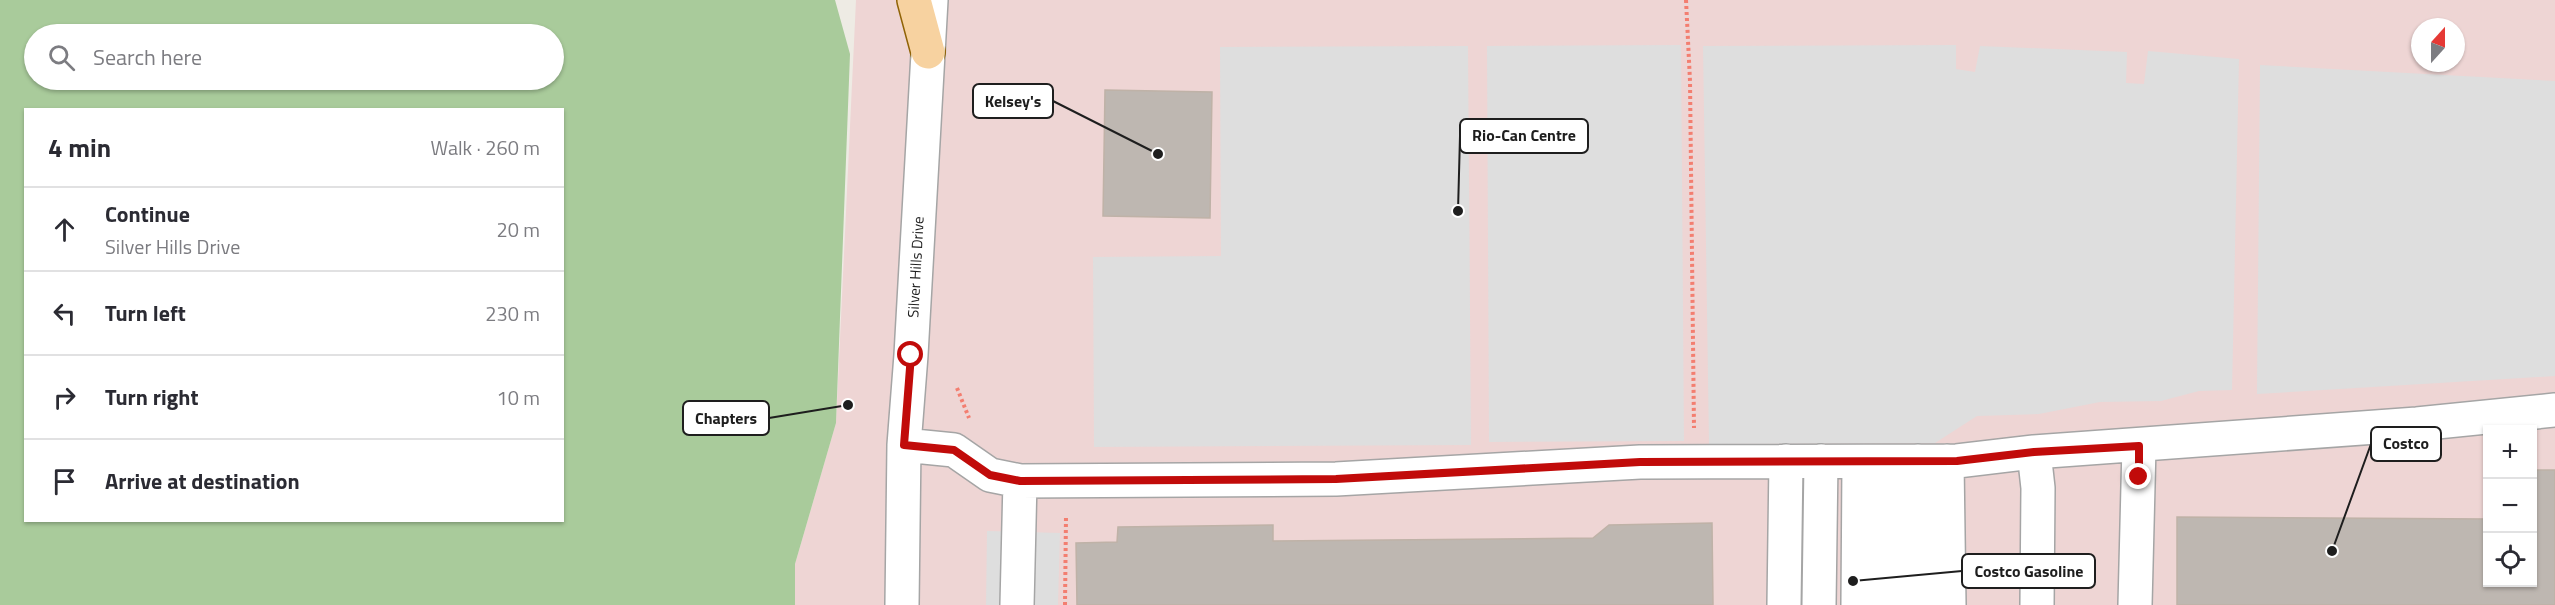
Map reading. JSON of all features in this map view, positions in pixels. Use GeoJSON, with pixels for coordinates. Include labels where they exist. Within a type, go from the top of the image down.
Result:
{"type":"FeatureCollection","features":[{"type":"Feature","properties":{"kind":"main road"},"geometry":{"type":"LineString","coordinates":[[914,0],[928,52]]}},
{"type":"Feature","properties":{"kind":"street","name":"Silver Hills Drive"},"geometry":{"type":"LineString","coordinates":[[902,605],[904,445],[931,0]]}},
{"type":"Feature","properties":{"kind":"street"},"geometry":{"type":"LineString","coordinates":[[904,445],[954,450],[990,475],[1020,481],[1336,479],[1640,462],[1932,461],[2139,446],[2555,410]]}},
{"type":"Feature","properties":{"kind":"street"},"geometry":{"type":"LineString","coordinates":[[2135,605],[2139,446]]}},
{"type":"Feature","properties":{"kind":"street"},"geometry":{"type":"LineString","coordinates":[[2034,452],[2038,488],[2037,605]]}},
{"type":"Feature","properties":{"kind":"street"},"geometry":{"type":"LineString","coordinates":[[1784,605],[1786,461]]}},
{"type":"Feature","properties":{"kind":"street"},"geometry":{"type":"LineString","coordinates":[[1819,605],[1821,461]]}},
{"type":"Feature","properties":{"kind":"street"},"geometry":{"type":"LineString","coordinates":[[1919,605],[1932,461]]}},
{"type":"Feature","properties":{"kind":"street"},"geometry":{"type":"LineString","coordinates":[[1932,461],[1949,605]]}},
{"type":"Feature","properties":{"kind":"street"},"geometry":{"type":"LineString","coordinates":[[1858,605],[1872,462]]}},
{"type":"Feature","properties":{"kind":"street"},"geometry":{"type":"LineString","coordinates":[[1872,462],[1886,605]]}},
{"type":"Feature","properties":{"kind":"street"},"geometry":{"type":"LineString","coordinates":[[1017,605],[1020,481]]}},
{"type":"Feature","properties":{"kind":"path"},"geometry":{"type":"LineString","coordinates":[[1686,0],[1690,81],[1694,462]]}},
{"type":"Feature","properties":{"kind":"path"},"geometry":{"type":"LineString","coordinates":[[1065,605],[1066,511]]}},
{"type":"Feature","properties":{"kind":"shaded area"},"geometry":{"type":"Polygon","coordinates":[[[856,0],[2555,0],[2555,605],[795,605],[795,564],[836,423],[856,0]]]}},
{"type":"Feature","properties":{"kind":"shaded area"},"geometry":{"type":"Polygon","coordinates":[[[1681,45],[1684,441],[1489,442],[1487,46],[1681,45]]]}},
{"type":"Feature","properties":{"kind":"shaded area"},"geometry":{"type":"Polygon","coordinates":[[[1956,45],[1956,69],[1975,72],[1980,46],[2127,52],[2126,83],[2144,84],[2148,51],[2239,59],[2232,390],[2199,391],[2161,401],[2100,402],[2039,414],[1977,416],[1935,443],[1709,444],[1703,46],[1956,45]]]}},
{"type":"Feature","properties":{"kind":"shaded area"},"geometry":{"type":"Polygon","coordinates":[[[1468,46],[1471,445],[1094,447],[1093,257],[1221,256],[1220,47],[1468,46]]]}},
{"type":"Feature","properties":{"kind":"shaded area"},"geometry":{"type":"Polygon","coordinates":[[[2260,65],[2555,81],[2555,376],[2257,394],[2260,65]]]}},
{"type":"Feature","properties":{"kind":"shaded area"},"geometry":{"type":"Polygon","coordinates":[[[987,531],[1060,533],[1058,605],[986,605],[987,531]]]}},
{"type":"Feature","properties":{"kind":"green space"},"geometry":{"type":"Polygon","coordinates":[[[0,0],[835,0],[850,54],[836,423],[795,564],[795,605],[0,605],[0,0]]]}},
{"type":"Feature","properties":{"kind":"building"},"geometry":{"type":"Polygon","coordinates":[[[1105,90],[1212,92],[1210,218],[1103,216],[1105,90]]]}},
{"type":"Feature","properties":{"kind":"building"},"geometry":{"type":"Polygon","coordinates":[[[2537,470],[2555,470],[2555,605],[2177,605],[2177,517],[2483,519],[2483,587],[2537,587],[2537,470]]]}},
{"type":"Feature","properties":{"kind":"building"},"geometry":{"type":"Polygon","coordinates":[[[1712,523],[1713,605],[1077,605],[1076,543],[1117,542],[1118,527],[1273,525],[1273,541],[1593,538],[1609,525],[1712,523]]]}},
{"type":"Feature","properties":{"kind":"place","name":"Kelsey's"},"geometry":{"type":"Point","coordinates":[1158,154]}},
{"type":"Feature","properties":{"kind":"place","name":"Rio-Can Centre"},"geometry":{"type":"Point","coordinates":[1458,211]}},
{"type":"Feature","properties":{"kind":"place","name":"Chapters"},"geometry":{"type":"Point","coordinates":[848,405]}},
{"type":"Feature","properties":{"kind":"place","name":"Costco"},"geometry":{"type":"Point","coordinates":[2332,551]}},
{"type":"Feature","properties":{"kind":"place","name":"Costco Gasoline"},"geometry":{"type":"Point","coordinates":[1853,581]}},
{"type":"Feature","properties":{"kind":"route"},"geometry":{"type":"LineString","coordinates":[[911,355],[904,445],[954,450],[990,475],[1020,481],[1336,479],[1640,462],[1957,461],[2034,452],[2139,446],[2139,477]]}}]}
